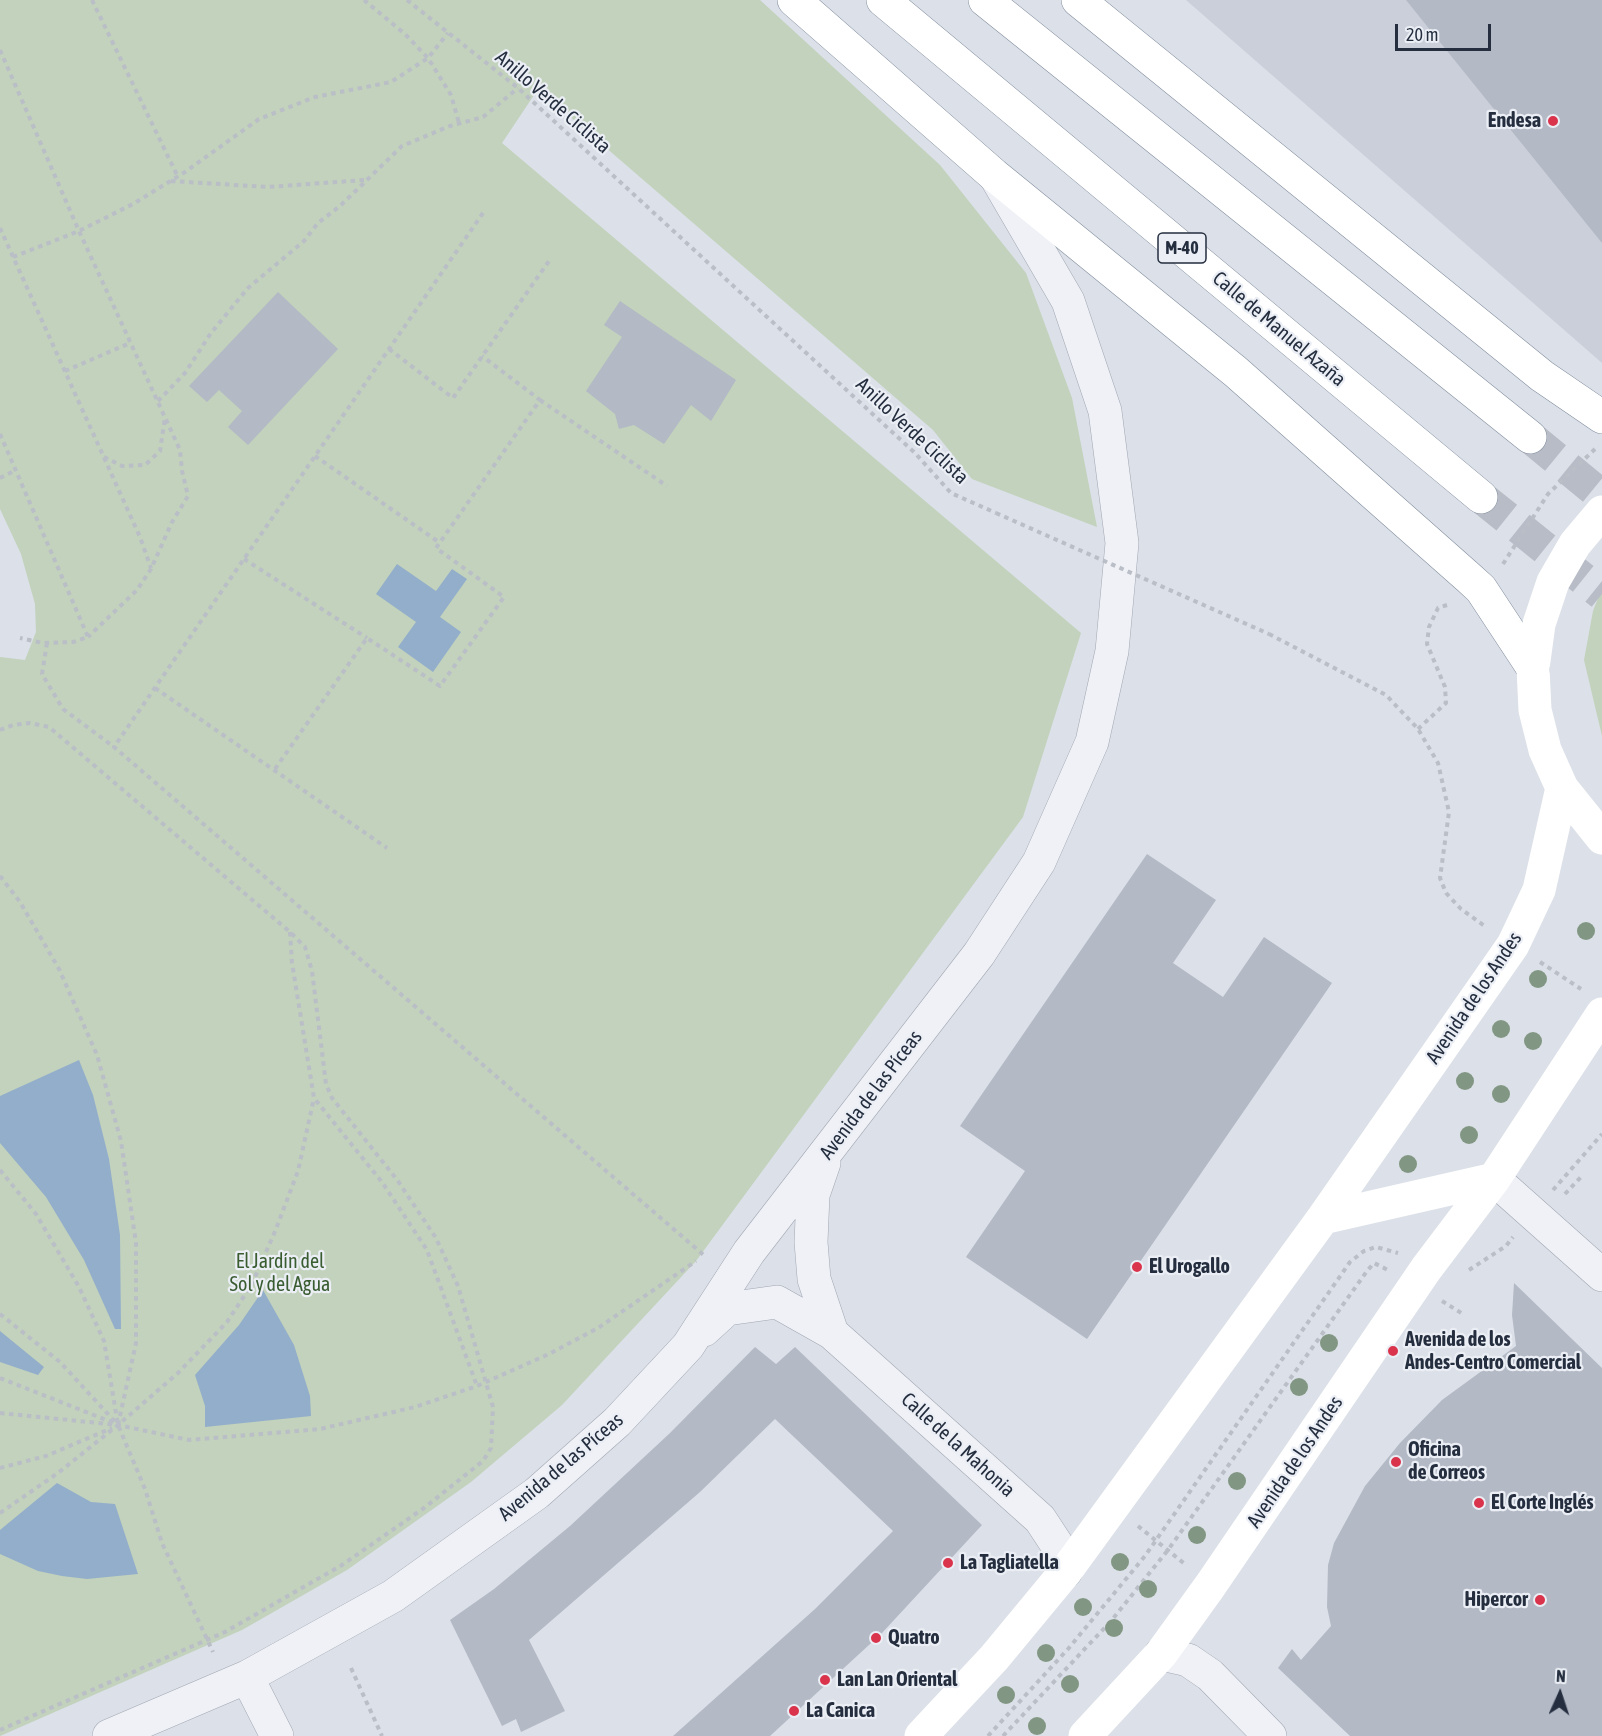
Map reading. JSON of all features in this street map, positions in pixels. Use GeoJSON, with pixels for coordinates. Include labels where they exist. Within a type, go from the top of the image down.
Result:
{"type":"FeatureCollection","features":[{"type":"Feature","properties":{"kind":"main road"},"geometry":{"type":"LineString","coordinates":[[794,0],[994,175],[1236,372],[1469,578],[1481,589],[1533,668]]}},
{"type":"Feature","properties":{"kind":"main road","name":"Calle de Manuel Azaña"},"geometry":{"type":"LineString","coordinates":[[883,0],[1481,497]]}},
{"type":"Feature","properties":{"kind":"main road"},"geometry":{"type":"LineString","coordinates":[[985,0],[1530,437]]}},
{"type":"Feature","properties":{"kind":"main road"},"geometry":{"type":"LineString","coordinates":[[1078,0],[1542,376],[1601,431]]}},
{"type":"Feature","properties":{"kind":"main road"},"geometry":{"type":"LineString","coordinates":[[1602,512],[1575,544],[1553,582],[1539,624],[1533,668],[1535,710],[1545,750],[1562,788],[1594,832],[1602,838]]}},
{"type":"Feature","properties":{"kind":"main road","name":"Avenida de los Andes"},"geometry":{"type":"LineString","coordinates":[[921,1736],[994,1658],[1066,1571],[1323,1218],[1513,945],[1539,890],[1562,788]]}},
{"type":"Feature","properties":{"kind":"main road","name":"Avenida de los Andes"},"geometry":{"type":"LineString","coordinates":[[1085,1736],[1161,1654],[1426,1269],[1494,1179],[1594,1004]]}},
{"type":"Feature","properties":{"kind":"main road"},"geometry":{"type":"LineString","coordinates":[[1323,1218],[1494,1179]]}},
{"type":"Feature","properties":{"kind":"street","name":"Avenida de las Píceas"},"geometry":{"type":"LineString","coordinates":[[109,1736],[247,1677],[393,1596],[537,1493],[617,1422],[688,1346],[749,1251],[979,954],[1039,862],[1092,741],[1112,651],[1122,543],[1105,411],[1068,301],[994,175]]}},
{"type":"Feature","properties":{"kind":"street","name":"Calle de la Mahonia"},"geometry":{"type":"LineString","coordinates":[[828,1150],[813,1195],[811,1242],[814,1279],[832,1333]]}},
{"type":"Feature","properties":{"kind":"street"},"geometry":{"type":"LineString","coordinates":[[1494,1179],[1602,1275]]}},
{"type":"Feature","properties":{"kind":"street","name":"Calle de la Mahonia"},"geometry":{"type":"LineString","coordinates":[[688,1346],[727,1309],[777,1302],[832,1333],[1040,1519],[1061,1551],[1066,1571]]}},
{"type":"Feature","properties":{"kind":"street"},"geometry":{"type":"LineString","coordinates":[[1161,1654],[1188,1660],[1210,1675],[1270,1736]]}},
{"type":"Feature","properties":{"kind":"street"},"geometry":{"type":"LineString","coordinates":[[247,1677],[277,1736]]}},
{"type":"Feature","properties":{"kind":"path"},"geometry":{"type":"LineString","coordinates":[[92,0],[178,177]]}},
{"type":"Feature","properties":{"kind":"path"},"geometry":{"type":"LineString","coordinates":[[364,0],[405,34],[428,58],[451,95],[459,123]]}},
{"type":"Feature","properties":{"kind":"path","name":"Anillo Verde Ciclista"},"geometry":{"type":"LineString","coordinates":[[407,0],[518,88],[915,453],[951,493],[1269,634],[1386,695],[1418,729],[1438,763],[1449,812],[1440,878],[1446,893],[1473,919]]}},
{"type":"Feature","properties":{"kind":"path"},"geometry":{"type":"LineString","coordinates":[[13,257],[79,231],[133,204],[178,177],[259,119],[315,97],[391,82],[428,58],[448,33]]}},
{"type":"Feature","properties":{"kind":"path"},"geometry":{"type":"LineString","coordinates":[[0,50],[79,231],[180,450],[188,496],[172,522],[151,569],[137,590],[88,637],[73,642],[47,643],[20,638]]}},
{"type":"Feature","properties":{"kind":"path"},"geometry":{"type":"LineString","coordinates":[[158,401],[185,373],[211,333],[248,288],[304,241],[318,223],[340,206],[402,146],[459,123],[483,117],[518,88]]}},
{"type":"Feature","properties":{"kind":"path"},"geometry":{"type":"LineString","coordinates":[[170,181],[268,187],[365,180]]}},
{"type":"Feature","properties":{"kind":"path"},"geometry":{"type":"LineString","coordinates":[[114,747],[483,213]]}},
{"type":"Feature","properties":{"kind":"path"},"geometry":{"type":"LineString","coordinates":[[0,228],[104,457],[151,569]]}},
{"type":"Feature","properties":{"kind":"path"},"geometry":{"type":"LineString","coordinates":[[388,349],[453,398],[549,261]]}},
{"type":"Feature","properties":{"kind":"path"},"geometry":{"type":"LineString","coordinates":[[65,371],[130,343]]}},
{"type":"Feature","properties":{"kind":"path"},"geometry":{"type":"LineString","coordinates":[[482,356],[540,399],[667,486]]}},
{"type":"Feature","properties":{"kind":"path"},"geometry":{"type":"LineString","coordinates":[[244,559],[440,686],[504,597],[436,548],[540,399]]}},
{"type":"Feature","properties":{"kind":"path"},"geometry":{"type":"LineString","coordinates":[[104,457],[122,466],[145,465],[160,451],[165,417]]}},
{"type":"Feature","properties":{"kind":"path"},"geometry":{"type":"LineString","coordinates":[[1501,568],[1548,494],[1601,431]]}},
{"type":"Feature","properties":{"kind":"path"},"geometry":{"type":"LineString","coordinates":[[0,434],[88,637]]}},
{"type":"Feature","properties":{"kind":"path"},"geometry":{"type":"LineString","coordinates":[[315,456],[440,543]]}},
{"type":"Feature","properties":{"kind":"path"},"geometry":{"type":"LineString","coordinates":[[0,478],[16,470]]}},
{"type":"Feature","properties":{"kind":"path"},"geometry":{"type":"LineString","coordinates":[[1418,729],[1446,703],[1445,687],[1427,644],[1429,627],[1437,608]]}},
{"type":"Feature","properties":{"kind":"path"},"geometry":{"type":"LineString","coordinates":[[275,770],[367,638]]}},
{"type":"Feature","properties":{"kind":"path"},"geometry":{"type":"LineString","coordinates":[[47,643],[42,674],[63,709],[114,747],[708,1260]]}},
{"type":"Feature","properties":{"kind":"path"},"geometry":{"type":"LineString","coordinates":[[155,688],[387,848]]}},
{"type":"Feature","properties":{"kind":"path"},"geometry":{"type":"LineString","coordinates":[[0,730],[13,725],[30,723],[49,726],[305,947],[312,971],[326,1084],[332,1098],[398,1181],[436,1238],[458,1286],[493,1407],[491,1448],[483,1461],[424,1508],[342,1565],[208,1640],[0,1730]]}},
{"type":"Feature","properties":{"kind":"path"},"geometry":{"type":"LineString","coordinates":[[0,876],[20,902],[59,969],[97,1055],[121,1141],[136,1243],[136,1343],[118,1425]]}},
{"type":"Feature","properties":{"kind":"path"},"geometry":{"type":"LineString","coordinates":[[0,1513],[58,1473],[178,1373],[219,1331],[252,1284],[298,1171],[314,1098],[292,963],[290,932]]}},
{"type":"Feature","properties":{"kind":"path"},"geometry":{"type":"LineString","coordinates":[[1539,962],[1594,1004]]}},
{"type":"Feature","properties":{"kind":"path"},"geometry":{"type":"LineString","coordinates":[[314,1098],[382,1182],[427,1250],[477,1386]]}},
{"type":"Feature","properties":{"kind":"path"},"geometry":{"type":"LineString","coordinates":[[1557,1185],[1602,1134]]}},
{"type":"Feature","properties":{"kind":"path"},"geometry":{"type":"LineString","coordinates":[[0,1170],[36,1214],[79,1287],[104,1341],[118,1425],[145,1489],[162,1544],[213,1652]]}},
{"type":"Feature","properties":{"kind":"path"},"geometry":{"type":"LineString","coordinates":[[1565,1194],[1581,1177]]}},
{"type":"Feature","properties":{"kind":"path"},"geometry":{"type":"LineString","coordinates":[[1461,1275],[1506,1246]]}},
{"type":"Feature","properties":{"kind":"path"},"geometry":{"type":"LineString","coordinates":[[988,1736],[1068,1649],[1156,1540],[1350,1262],[1364,1251],[1376,1247],[1407,1257]]}},
{"type":"Feature","properties":{"kind":"path"},"geometry":{"type":"LineString","coordinates":[[0,1413],[118,1425],[189,1440],[320,1429],[415,1407],[477,1386],[549,1354],[598,1328],[696,1261]]}},
{"type":"Feature","properties":{"kind":"path"},"geometry":{"type":"LineString","coordinates":[[1003,1736],[1111,1621],[1168,1550],[1367,1271],[1374,1263],[1393,1273]]}},
{"type":"Feature","properties":{"kind":"path"},"geometry":{"type":"LineString","coordinates":[[1434,1295],[1463,1314]]}},
{"type":"Feature","properties":{"kind":"path"},"geometry":{"type":"LineString","coordinates":[[0,1314],[60,1362],[118,1425]]}},
{"type":"Feature","properties":{"kind":"path"},"geometry":{"type":"LineString","coordinates":[[0,1378],[118,1425]]}},
{"type":"Feature","properties":{"kind":"path"},"geometry":{"type":"LineString","coordinates":[[0,1468],[46,1456],[118,1425]]}},
{"type":"Feature","properties":{"kind":"path"},"geometry":{"type":"LineString","coordinates":[[1134,1523],[1189,1568]]}},
{"type":"Feature","properties":{"kind":"path"},"geometry":{"type":"LineString","coordinates":[[351,1668],[382,1736]]}},
{"type":"Feature","properties":{"kind":"shaded area"},"geometry":{"type":"Polygon","coordinates":[[[1186,0],[1602,0],[1602,363],[1186,0]]]}},
{"type":"Feature","properties":{"kind":"green space","name":"El Jardín del Sol y del Agua"},"geometry":{"type":"Polygon","coordinates":[[[0,0],[760,0],[940,165],[1026,273],[1072,398],[1097,527],[972,479],[933,430],[538,89],[502,143],[1081,633],[1023,817],[696,1261],[562,1405],[471,1482],[347,1570],[242,1630],[0,1736],[0,657],[25,660],[36,632],[35,604],[21,554],[0,509],[0,0]]]}},
{"type":"Feature","properties":{"kind":"green space"},"geometry":{"type":"Polygon","coordinates":[[[1602,588],[1602,736],[1584,660],[1593,611],[1602,588]]]}},
{"type":"Feature","properties":{"kind":"water"},"geometry":{"type":"Polygon","coordinates":[[[397,564],[436,591],[452,569],[467,579],[440,617],[461,632],[433,672],[398,647],[416,622],[376,594],[397,564]]]}},
{"type":"Feature","properties":{"kind":"water"},"geometry":{"type":"Polygon","coordinates":[[[79,1060],[93,1095],[109,1159],[120,1235],[121,1329],[115,1329],[84,1260],[46,1197],[0,1143],[0,1096],[79,1060]]]}},
{"type":"Feature","properties":{"kind":"water"},"geometry":{"type":"Polygon","coordinates":[[[263,1290],[294,1345],[310,1396],[311,1416],[205,1427],[205,1406],[195,1375],[239,1325],[263,1290]]]}},
{"type":"Feature","properties":{"kind":"water"},"geometry":{"type":"Polygon","coordinates":[[[0,1331],[44,1367],[38,1375],[0,1362],[0,1331]]]}},
{"type":"Feature","properties":{"kind":"water"},"geometry":{"type":"Polygon","coordinates":[[[57,1483],[91,1502],[115,1504],[138,1574],[87,1579],[62,1576],[38,1571],[0,1554],[0,1530],[57,1483]]]}},
{"type":"Feature","properties":{"kind":"building","name":"Endesa"},"geometry":{"type":"Polygon","coordinates":[[[1406,0],[1602,0],[1602,243],[1406,0]]]}},
{"type":"Feature","properties":{"kind":"building"},"geometry":{"type":"Polygon","coordinates":[[[278,292],[338,349],[248,445],[228,427],[242,411],[219,390],[207,402],[189,386],[278,292]]]}},
{"type":"Feature","properties":{"kind":"building"},"geometry":{"type":"Polygon","coordinates":[[[620,301],[736,380],[711,421],[691,405],[664,444],[634,425],[619,429],[615,414],[586,391],[622,337],[604,325],[620,301]]]}},
{"type":"Feature","properties":{"kind":"building"},"geometry":{"type":"Polygon","coordinates":[[[1147,854],[1216,900],[1173,963],[1223,997],[1264,937],[1332,983],[1087,1339],[966,1257],[1025,1171],[960,1126],[1147,854]]]}},
{"type":"Feature","properties":{"kind":"building","name":"El Corte Inglés"},"geometry":{"type":"Polygon","coordinates":[[[1514,1283],[1602,1368],[1602,1736],[1350,1736],[1278,1668],[1292,1649],[1301,1660],[1331,1626],[1327,1607],[1328,1565],[1334,1543],[1365,1486],[1400,1443],[1442,1400],[1516,1346],[1512,1315],[1514,1283]]]}},
{"type":"Feature","properties":{"kind":"building"},"geometry":{"type":"Polygon","coordinates":[[[755,1347],[776,1364],[795,1347],[982,1525],[882,1633],[770,1736],[673,1736],[815,1609],[893,1531],[775,1419],[700,1492],[529,1640],[565,1711],[521,1732],[516,1719],[502,1726],[450,1620],[494,1589],[570,1526],[670,1433],[755,1347]]]}},
{"type":"Feature","properties":{"kind":"tunnel"},"geometry":{"type":"LineString","coordinates":[[1530,437],[1602,496]]}},
{"type":"Feature","properties":{"kind":"tunnel"},"geometry":{"type":"LineString","coordinates":[[1481,497],[1602,594]]}},
{"type":"Feature","properties":{"kind":"place","name":"Endesa"},"geometry":{"type":"Point","coordinates":[1553,121]}},
{"type":"Feature","properties":{"kind":"place","name":"El Urogallo"},"geometry":{"type":"Point","coordinates":[1137,1267]}},
{"type":"Feature","properties":{"kind":"place","name":"Avenida de los Andes-Centro Comercial"},"geometry":{"type":"Point","coordinates":[1393,1351]}},
{"type":"Feature","properties":{"kind":"place","name":"Oficina de Correos"},"geometry":{"type":"Point","coordinates":[1396,1462]}},
{"type":"Feature","properties":{"kind":"place","name":"El Corte Inglés"},"geometry":{"type":"Point","coordinates":[1479,1503]}},
{"type":"Feature","properties":{"kind":"place","name":"La Tagliatella"},"geometry":{"type":"Point","coordinates":[948,1563]}},
{"type":"Feature","properties":{"kind":"place","name":"Hipercor"},"geometry":{"type":"Point","coordinates":[1540,1600]}},
{"type":"Feature","properties":{"kind":"place","name":"Quatro"},"geometry":{"type":"Point","coordinates":[876,1638]}},
{"type":"Feature","properties":{"kind":"place","name":"Lan Lan Oriental"},"geometry":{"type":"Point","coordinates":[825,1680]}},
{"type":"Feature","properties":{"kind":"place","name":"La Canica"},"geometry":{"type":"Point","coordinates":[794,1711]}}]}
